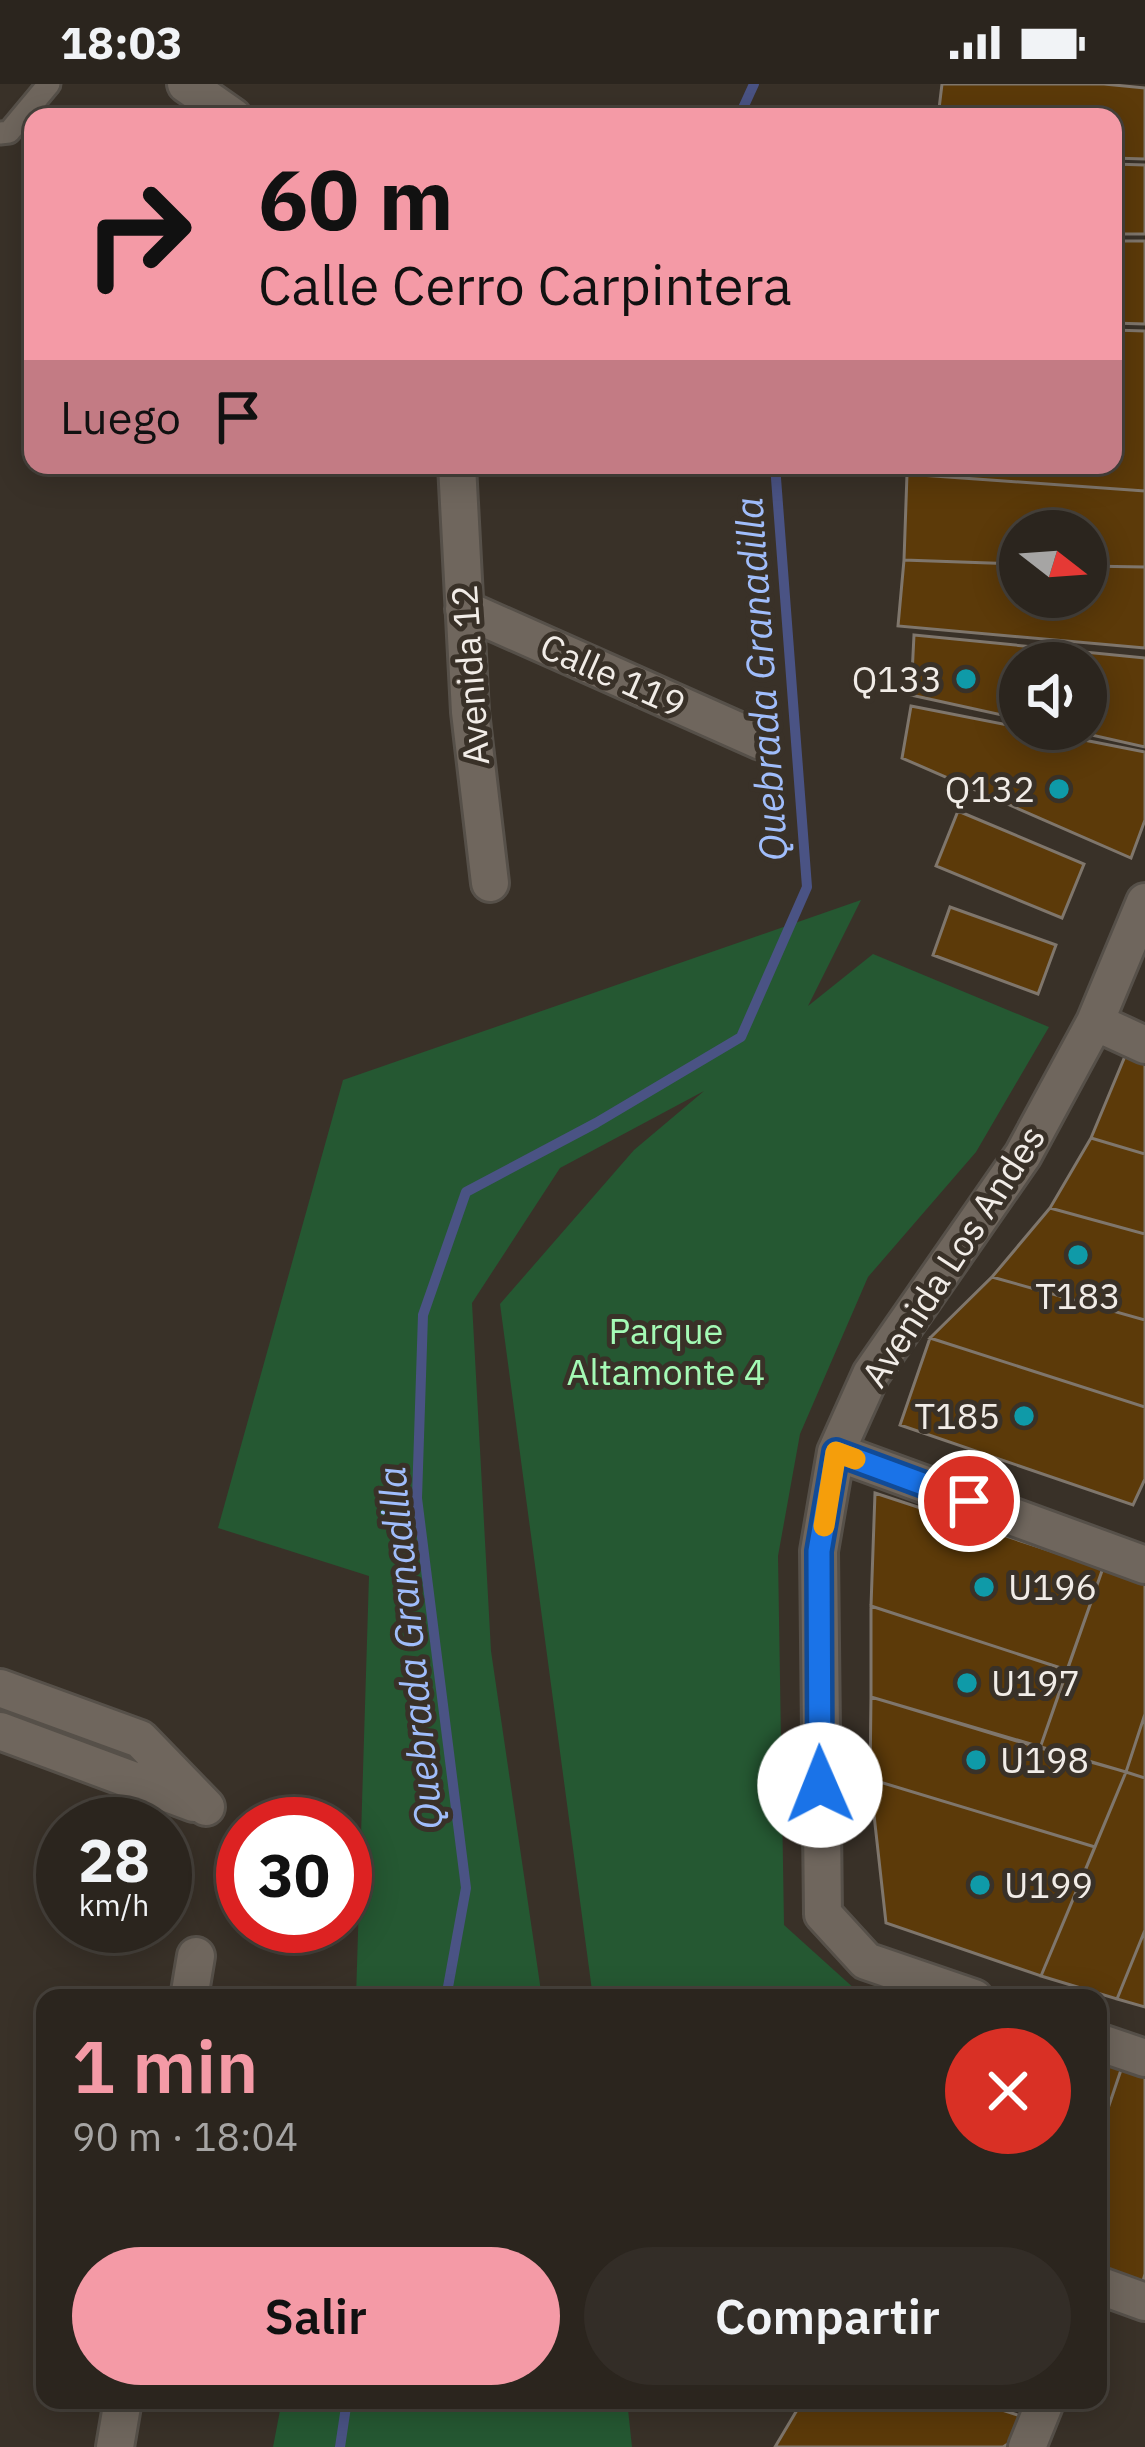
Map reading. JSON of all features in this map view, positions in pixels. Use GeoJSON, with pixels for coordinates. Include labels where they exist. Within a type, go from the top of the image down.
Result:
{"type":"FeatureCollection","features":[{"type":"Feature","properties":{"kind":"street"},"geometry":{"type":"LineString","coordinates":[[186,84],[220,108]]}},
{"type":"Feature","properties":{"kind":"street","name":"Avenida 12"},"geometry":{"type":"LineString","coordinates":[[457,474],[470,712],[490,884]]}},
{"type":"Feature","properties":{"kind":"street","name":"Calle 119"},"geometry":{"type":"LineString","coordinates":[[464,609],[761,741]]}},
{"type":"Feature","properties":{"kind":"street","name":"Avenida Los Andes"},"geometry":{"type":"LineString","coordinates":[[948,1989],[866,1960],[823,1914],[819,1551],[836,1452],[872,1374],[1023,1155],[1095,1022],[1145,902]]}},
{"type":"Feature","properties":{"kind":"street"},"geometry":{"type":"LineString","coordinates":[[1095,1022],[1145,1045]]}},
{"type":"Feature","properties":{"kind":"street"},"geometry":{"type":"LineString","coordinates":[[836,1452],[1145,1565]]}},
{"type":"Feature","properties":{"kind":"street"},"geometry":{"type":"LineString","coordinates":[[0,1688],[140,1739],[206,1808],[0,1731]]}},
{"type":"Feature","properties":{"kind":"street"},"geometry":{"type":"LineString","coordinates":[[190,1989],[196,1956]]}},
{"type":"Feature","properties":{"kind":"street"},"geometry":{"type":"LineString","coordinates":[[1107,2045],[1145,2058]]}},
{"type":"Feature","properties":{"kind":"street"},"geometry":{"type":"LineString","coordinates":[[1107,2288],[1145,2302]]}},
{"type":"Feature","properties":{"kind":"street"},"geometry":{"type":"LineString","coordinates":[[115,2447],[121,2409]]}},
{"type":"Feature","properties":{"kind":"street"},"geometry":{"type":"LineString","coordinates":[[1028,2447],[1043,2409]]}},
{"type":"Feature","properties":{"kind":"lane"},"geometry":{"type":"LineString","coordinates":[[29,108],[49,84]]}},
{"type":"Feature","properties":{"kind":"lane"},"geometry":{"type":"LineString","coordinates":[[0,133],[9,132],[24,114]]}},
{"type":"Feature","properties":{"kind":"green space","name":"Parque Altamonte 4"},"geometry":{"type":"Polygon","coordinates":[[[861,900],[808,1006],[873,954],[1049,1027],[976,1152],[868,1277],[800,1434],[778,1556],[784,1925],[855,1989],[592,1989],[500,1304],[634,1150],[704,1091],[560,1168],[472,1303],[491,1651],[541,1989],[356,1989],[357,1953],[372,1953],[372,1797],[362,1797],[369,1576],[218,1528],[343,1080],[861,900]]]}},
{"type":"Feature","properties":{"kind":"green space"},"geometry":{"type":"Polygon","coordinates":[[[280,2409],[628,2409],[632,2447],[273,2447],[280,2409]]]}},
{"type":"Feature","properties":{"kind":"building"},"geometry":{"type":"Polygon","coordinates":[[[942,84],[1145,88],[1145,159],[1122,158],[1122,108],[939,108],[942,84]]]}},
{"type":"Feature","properties":{"kind":"building"},"geometry":{"type":"Polygon","coordinates":[[[1122,164],[1145,165],[1145,234],[1122,234],[1122,164]]]}},
{"type":"Feature","properties":{"kind":"building"},"geometry":{"type":"Polygon","coordinates":[[[1122,241],[1145,241],[1145,324],[1122,323],[1122,241]]]}},
{"type":"Feature","properties":{"kind":"building"},"geometry":{"type":"Polygon","coordinates":[[[1122,330],[1145,331],[1145,491],[907,474],[1122,474],[1122,330]]]}},
{"type":"Feature","properties":{"kind":"building"},"geometry":{"type":"Polygon","coordinates":[[[907,474],[1145,491],[1145,567],[1107,566],[1107,510],[999,510],[999,563],[904,560],[907,474]]]}},
{"type":"Feature","properties":{"kind":"building"},"geometry":{"type":"Polygon","coordinates":[[[904,560],[999,563],[999,618],[1107,618],[1107,566],[1145,567],[1145,648],[898,626],[904,560]]]}},
{"type":"Feature","properties":{"kind":"building","name":"Q133"},"geometry":{"type":"Polygon","coordinates":[[[914,635],[999,643],[999,714],[911,695],[914,635]]]}},
{"type":"Feature","properties":{"kind":"building","name":"Q133"},"geometry":{"type":"Polygon","coordinates":[[[1107,654],[1145,658],[1145,747],[1107,738],[1107,654]]]}},
{"type":"Feature","properties":{"kind":"building","name":"Q132"},"geometry":{"type":"Polygon","coordinates":[[[911,706],[999,723],[999,750],[1107,750],[1107,745],[1145,752],[1145,820],[1131,858],[902,758],[911,706]]]}},
{"type":"Feature","properties":{"kind":"building"},"geometry":{"type":"Polygon","coordinates":[[[958,811],[1084,864],[1062,918],[936,866],[958,811]]]}},
{"type":"Feature","properties":{"kind":"building"},"geometry":{"type":"Polygon","coordinates":[[[950,907],[1056,945],[1038,994],[933,955],[950,907]]]}},
{"type":"Feature","properties":{"kind":"building"},"geometry":{"type":"Polygon","coordinates":[[[1128,1049],[1145,1056],[1145,1154],[1091,1138],[1128,1049]]]}},
{"type":"Feature","properties":{"kind":"building"},"geometry":{"type":"Polygon","coordinates":[[[1091,1138],[1145,1154],[1145,1234],[1050,1208],[1091,1138]]]}},
{"type":"Feature","properties":{"kind":"building","name":"T183"},"geometry":{"type":"Polygon","coordinates":[[[1050,1208],[1145,1234],[1145,1320],[992,1277],[1050,1208]]]}},
{"type":"Feature","properties":{"kind":"building"},"geometry":{"type":"Polygon","coordinates":[[[992,1277],[1145,1320],[1145,1407],[930,1338],[992,1277]]]}},
{"type":"Feature","properties":{"kind":"building","name":"T185"},"geometry":{"type":"Polygon","coordinates":[[[930,1338],[1145,1407],[1145,1479],[1133,1505],[900,1425],[930,1338]]]}},
{"type":"Feature","properties":{"kind":"building","name":"U196"},"geometry":{"type":"Polygon","coordinates":[[[875,1493],[1103,1568],[1067,1670],[871,1606],[875,1493]]]}},
{"type":"Feature","properties":{"kind":"building"},"geometry":{"type":"Polygon","coordinates":[[[1103,1568],[1145,1582],[1145,1714],[1126,1772],[1040,1748],[1103,1568]]]}},
{"type":"Feature","properties":{"kind":"building","name":"U197"},"geometry":{"type":"Polygon","coordinates":[[[871,1606],[1067,1670],[1040,1748],[871,1697],[871,1606]]]}},
{"type":"Feature","properties":{"kind":"building","name":"U198"},"geometry":{"type":"Polygon","coordinates":[[[871,1697],[1126,1772],[1095,1847],[870,1779],[871,1697]]]}},
{"type":"Feature","properties":{"kind":"building"},"geometry":{"type":"Polygon","coordinates":[[[1145,1714],[1145,1778],[1126,1772],[1145,1714]]]}},
{"type":"Feature","properties":{"kind":"building"},"geometry":{"type":"Polygon","coordinates":[[[1126,1772],[1145,1778],[1145,1930],[1117,1999],[1107,1996],[1107,1989],[1084,1989],[1041,1976],[1126,1772]]]}},
{"type":"Feature","properties":{"kind":"building","name":"U199"},"geometry":{"type":"Polygon","coordinates":[[[870,1779],[1095,1847],[1041,1976],[886,1923],[870,1779]]]}},
{"type":"Feature","properties":{"kind":"building"},"geometry":{"type":"Polygon","coordinates":[[[1145,1930],[1145,2007],[1117,1999],[1145,1930]]]}},
{"type":"Feature","properties":{"kind":"building"},"geometry":{"type":"Polygon","coordinates":[[[1107,2063],[1122,2067],[1107,2111],[1107,2063]]]}},
{"type":"Feature","properties":{"kind":"building"},"geometry":{"type":"Polygon","coordinates":[[[1122,2067],[1145,2075],[1142,2285],[1107,2273],[1107,2111],[1122,2067]]]}},
{"type":"Feature","properties":{"kind":"building"},"geometry":{"type":"Polygon","coordinates":[[[798,2409],[999,2409],[1027,2418],[1019,2437],[1003,2447],[775,2447],[798,2409]]]}},
{"type":"Feature","properties":{"kind":"waterway","name":"Quebrada Granadilla"},"geometry":{"type":"LineString","coordinates":[[743,108],[754,84]]}},
{"type":"Feature","properties":{"kind":"waterway","name":"Quebrada Granadilla"},"geometry":{"type":"LineString","coordinates":[[448,1989],[466,1888],[417,1498],[423,1315],[466,1192],[596,1123],[741,1037],[807,887],[776,474]]}},
{"type":"Feature","properties":{"kind":"waterway","name":"Quebrada Granadilla"},"geometry":{"type":"LineString","coordinates":[[340,2447],[346,2409]]}},
{"type":"Feature","properties":{"kind":"slow traffic"},"geometry":{"type":"LineString","coordinates":[[824,1526],[836,1452],[855,1459]]}},
{"type":"Feature","properties":{"kind":"place","name":"Q133"},"geometry":{"type":"Point","coordinates":[966,679]}},
{"type":"Feature","properties":{"kind":"place","name":"Q132"},"geometry":{"type":"Point","coordinates":[1059,789]}},
{"type":"Feature","properties":{"kind":"place","name":"T183"},"geometry":{"type":"Point","coordinates":[1078,1255]}},
{"type":"Feature","properties":{"kind":"place","name":"T185"},"geometry":{"type":"Point","coordinates":[1024,1416]}},
{"type":"Feature","properties":{"kind":"place","name":"U196"},"geometry":{"type":"Point","coordinates":[984,1587]}},
{"type":"Feature","properties":{"kind":"place","name":"U197"},"geometry":{"type":"Point","coordinates":[967,1683]}},
{"type":"Feature","properties":{"kind":"place","name":"U198"},"geometry":{"type":"Point","coordinates":[976,1760]}},
{"type":"Feature","properties":{"kind":"place","name":"U199"},"geometry":{"type":"Point","coordinates":[980,1885]}},
{"type":"Feature","properties":{"kind":"route"},"geometry":{"type":"LineString","coordinates":[[820,1785],[819,1551],[836,1452],[969,1501]]}}]}
